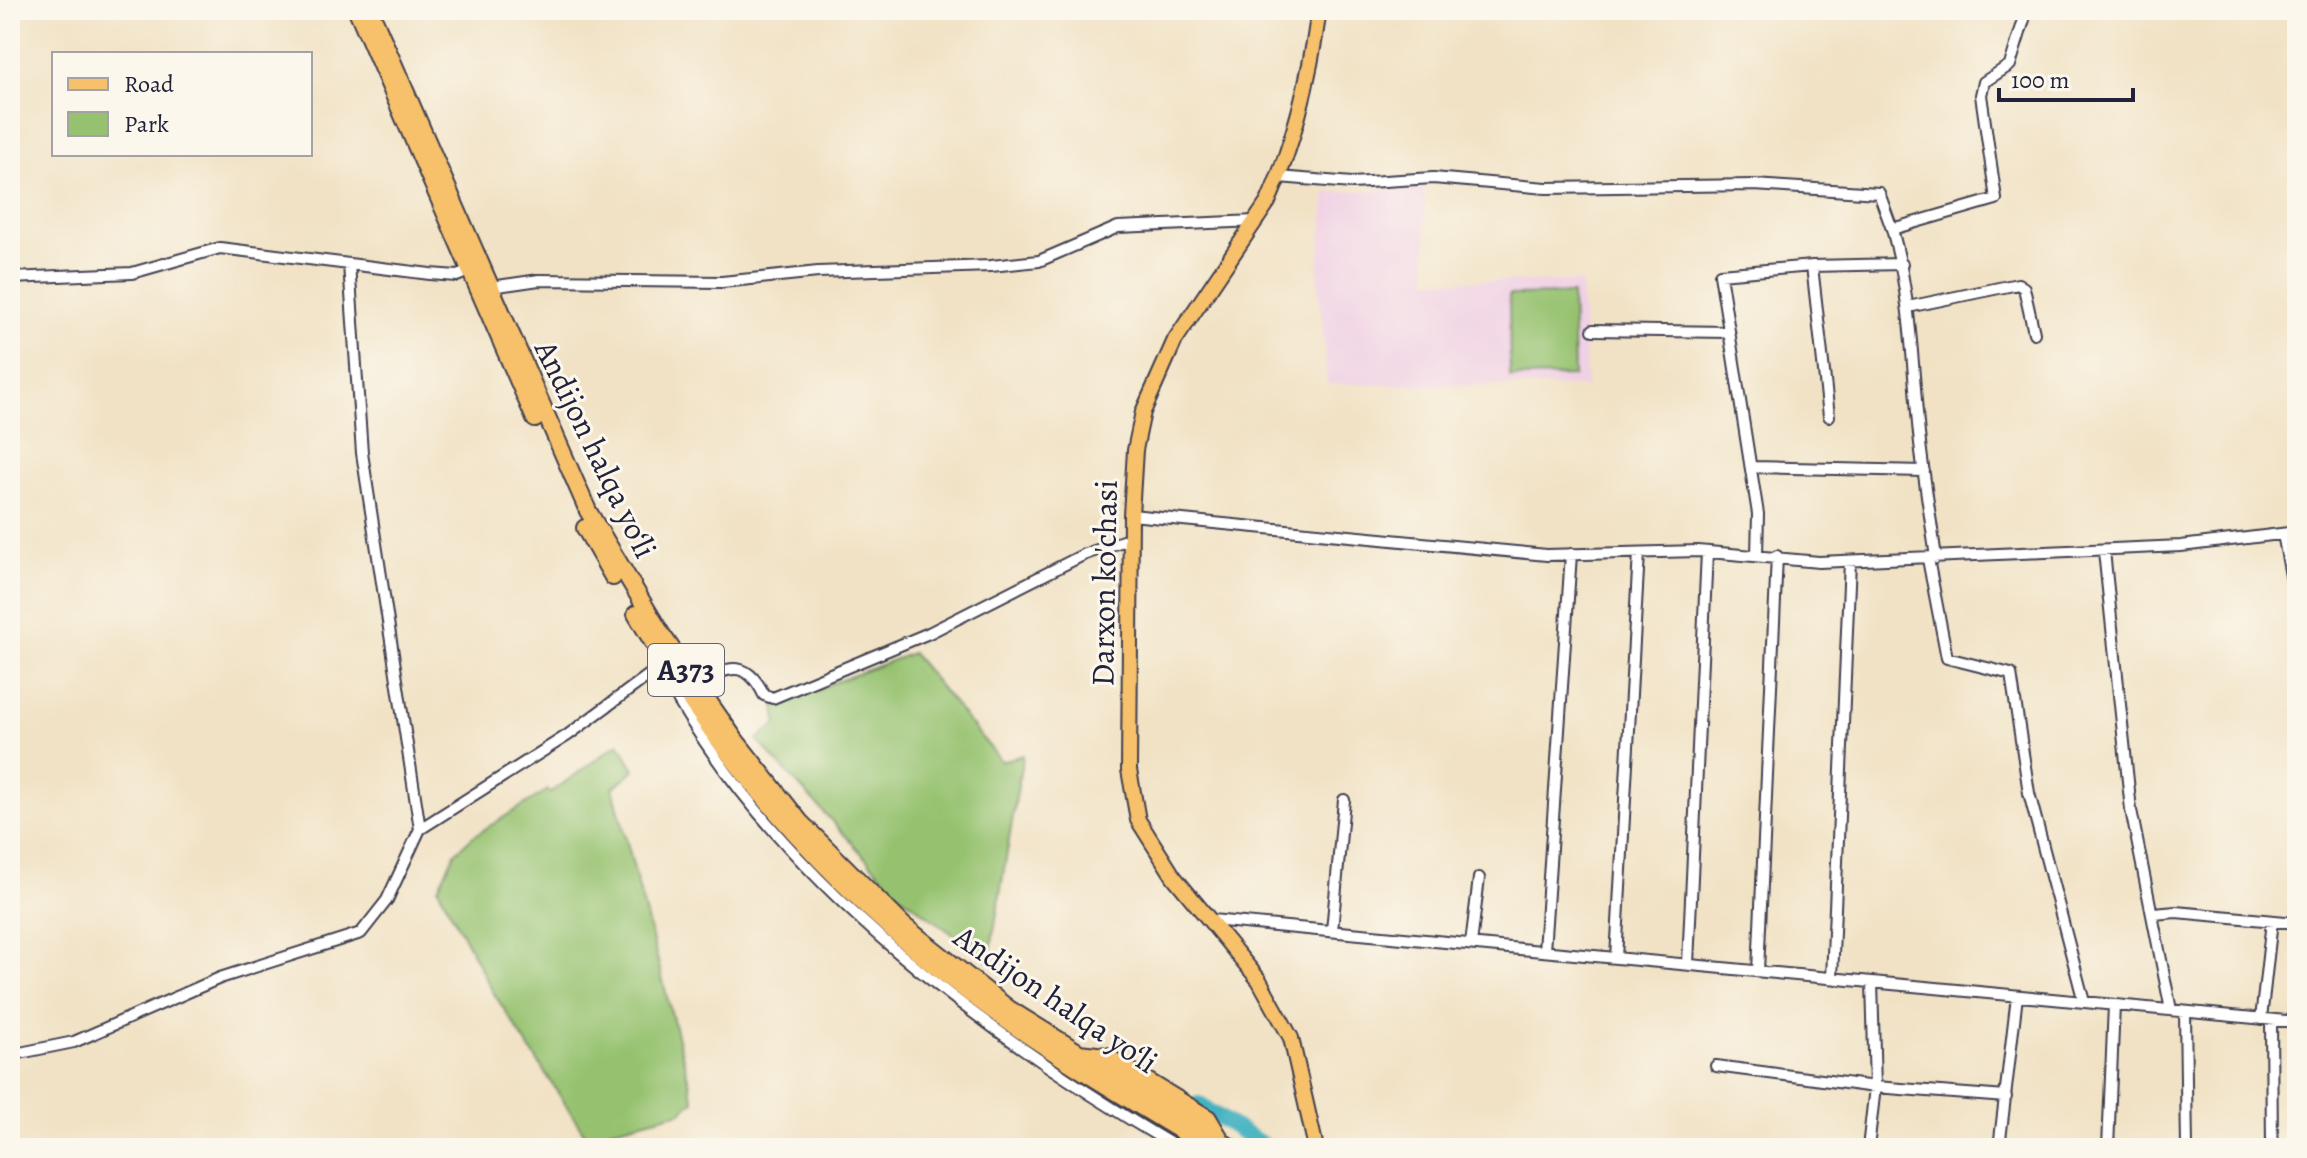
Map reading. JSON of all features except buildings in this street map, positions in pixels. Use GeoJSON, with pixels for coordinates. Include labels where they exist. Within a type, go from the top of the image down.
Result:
{"type":"FeatureCollection","features":[{"type":"Feature","properties":{"kind":"highway","name":"Andijon halqa yo‘li"},"geometry":{"type":"LineString","coordinates":[[357,10],[469,271],[581,520],[664,664],[689,684],[768,783],[864,888],[903,925],[1009,1009],[1221,1146]]}},
{"type":"Feature","properties":{"kind":"highway","name":"Andijon halqa yo‘li"},"geometry":{"type":"LineString","coordinates":[[370,10],[596,527],[743,771],[843,887],[945,975],[1090,1083],[1221,1146]]}},
{"type":"Feature","properties":{"kind":"highway"},"geometry":{"type":"LineString","coordinates":[[678,700],[689,684]]}},
{"type":"Feature","properties":{"kind":"main road","name":"Darxon ko'chasi"},"geometry":{"type":"LineString","coordinates":[[1316,1148],[1291,1038],[1259,980],[1174,877],[1138,820],[1129,770],[1131,515],[1135,450],[1143,412],[1175,340],[1256,221],[1279,177],[1310,67],[1319,10]]}},
{"type":"Feature","properties":{"kind":"street"},"geometry":{"type":"LineString","coordinates":[[1892,229],[1996,199],[1981,95],[1984,82],[2010,65],[2027,10]]}},
{"type":"Feature","properties":{"kind":"street"},"geometry":{"type":"LineString","coordinates":[[1279,177],[1352,183],[1433,178],[1546,188],[1754,185],[1879,193],[1902,264],[1932,559],[1947,658],[2011,674],[2029,793],[2084,1002]]}},
{"type":"Feature","properties":{"kind":"street"},"geometry":{"type":"LineString","coordinates":[[491,287],[539,280],[722,282],[818,272],[991,266],[1039,261],[1118,227],[1256,221]]}},
{"type":"Feature","properties":{"kind":"street"},"geometry":{"type":"LineString","coordinates":[[10,278],[132,273],[220,248],[457,276],[469,271]]}},
{"type":"Feature","properties":{"kind":"street"},"geometry":{"type":"LineString","coordinates":[[349,264],[362,453],[420,829]]}},
{"type":"Feature","properties":{"kind":"street"},"geometry":{"type":"LineString","coordinates":[[1757,555],[1758,514],[1752,467],[1720,274],[1812,266],[1902,264]]}},
{"type":"Feature","properties":{"kind":"street"},"geometry":{"type":"LineString","coordinates":[[1812,266],[1829,416]]}},
{"type":"Feature","properties":{"kind":"street"},"geometry":{"type":"LineString","coordinates":[[1908,307],[2018,284],[2025,291],[2034,333]]}},
{"type":"Feature","properties":{"kind":"street"},"geometry":{"type":"LineString","coordinates":[[1593,330],[1729,332]]}},
{"type":"Feature","properties":{"kind":"street"},"geometry":{"type":"LineString","coordinates":[[1752,467],[1924,471]]}},
{"type":"Feature","properties":{"kind":"street"},"geometry":{"type":"LineString","coordinates":[[1131,515],[1571,554],[1707,552],[1850,561],[1932,559],[2008,551],[2104,551],[2297,532]]}},
{"type":"Feature","properties":{"kind":"street"},"geometry":{"type":"LineString","coordinates":[[2283,534],[2297,607]]}},
{"type":"Feature","properties":{"kind":"street"},"geometry":{"type":"LineString","coordinates":[[689,684],[732,667],[753,678],[764,695],[773,698],[929,633],[1083,555],[1131,538]]}},
{"type":"Feature","properties":{"kind":"street"},"geometry":{"type":"LineString","coordinates":[[2104,551],[2131,810],[2171,1010]]}},
{"type":"Feature","properties":{"kind":"street"},"geometry":{"type":"LineString","coordinates":[[1688,964],[1707,552]]}},
{"type":"Feature","properties":{"kind":"street"},"geometry":{"type":"LineString","coordinates":[[1616,958],[1639,553]]}},
{"type":"Feature","properties":{"kind":"street"},"geometry":{"type":"LineString","coordinates":[[1544,951],[1571,554]]}},
{"type":"Feature","properties":{"kind":"street"},"geometry":{"type":"LineString","coordinates":[[1758,971],[1777,556]]}},
{"type":"Feature","properties":{"kind":"street"},"geometry":{"type":"LineString","coordinates":[[1832,978],[1850,561]]}},
{"type":"Feature","properties":{"kind":"street"},"geometry":{"type":"LineString","coordinates":[[10,1055],[74,1042],[220,978],[361,933],[387,900],[420,829],[537,757],[664,664]]}},
{"type":"Feature","properties":{"kind":"street"},"geometry":{"type":"LineString","coordinates":[[678,700],[707,749],[743,792],[808,866],[910,966],[967,1008],[1090,1083],[1178,1148]]}},
{"type":"Feature","properties":{"kind":"street"},"geometry":{"type":"LineString","coordinates":[[1332,931],[1344,800]]}},
{"type":"Feature","properties":{"kind":"street"},"geometry":{"type":"LineString","coordinates":[[1471,944],[1479,878]]}},
{"type":"Feature","properties":{"kind":"street"},"geometry":{"type":"LineString","coordinates":[[2154,914],[2176,912],[2297,923]]}},
{"type":"Feature","properties":{"kind":"street"},"geometry":{"type":"LineString","coordinates":[[1212,920],[2297,1022]]}},
{"type":"Feature","properties":{"kind":"street"},"geometry":{"type":"LineString","coordinates":[[2272,921],[2266,1020],[2272,1148]]}},
{"type":"Feature","properties":{"kind":"street"},"geometry":{"type":"LineString","coordinates":[[1868,1148],[1875,1087],[1872,982]]}},
{"type":"Feature","properties":{"kind":"street"},"geometry":{"type":"LineString","coordinates":[[1999,1148],[2017,996]]}},
{"type":"Feature","properties":{"kind":"street"},"geometry":{"type":"LineString","coordinates":[[2108,1148],[2114,1005]]}},
{"type":"Feature","properties":{"kind":"street"},"geometry":{"type":"LineString","coordinates":[[2185,1012],[2187,1148]]}},
{"type":"Feature","properties":{"kind":"street"},"geometry":{"type":"LineString","coordinates":[[1716,1066],[1875,1087],[2006,1097]]}},
{"type":"Feature","properties":{"kind":"shaded area"},"geometry":{"type":"Polygon","coordinates":[[[1424,188],[1427,280],[1581,282],[1587,387],[1327,384],[1318,276],[1326,192],[1424,188]]]}},
{"type":"Feature","properties":{"kind":"green space"},"geometry":{"type":"Polygon","coordinates":[[[1572,294],[1574,376],[1510,377],[1509,295],[1572,294]]]}},
{"type":"Feature","properties":{"kind":"green space"},"geometry":{"type":"Polygon","coordinates":[[[912,653],[1001,761],[1023,755],[989,961],[899,894],[757,740],[777,724],[775,705],[912,653]]]}},
{"type":"Feature","properties":{"kind":"green space"},"geometry":{"type":"Polygon","coordinates":[[[619,743],[635,769],[613,788],[694,1101],[681,1112],[586,1136],[493,992],[438,888],[455,853],[472,837],[548,790],[550,793],[619,743]]]}},
{"type":"Feature","properties":{"kind":"waterway"},"geometry":{"type":"LineString","coordinates":[[1198,1104],[1268,1148]]}}]}
